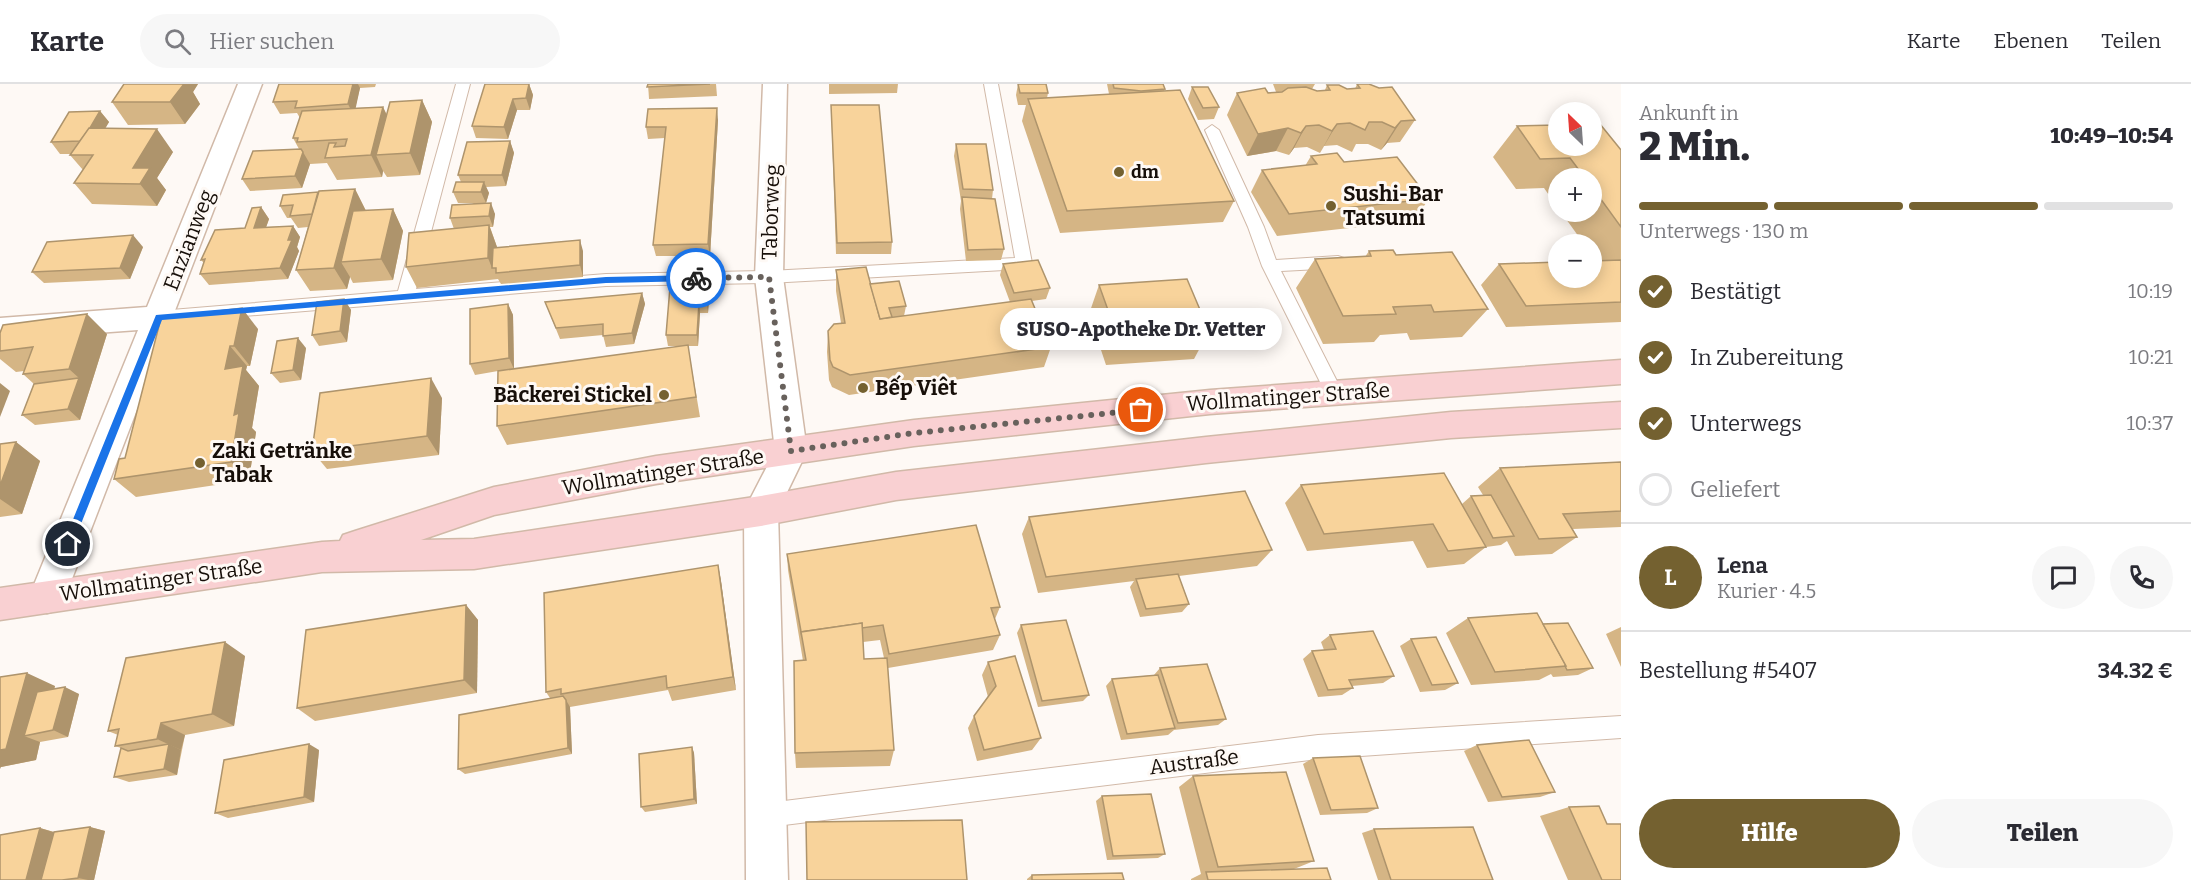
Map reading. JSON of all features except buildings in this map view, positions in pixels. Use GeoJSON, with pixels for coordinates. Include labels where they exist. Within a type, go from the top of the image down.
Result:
{"type":"FeatureCollection","features":[{"type":"Feature","properties":{"kind":"main road","name":"Wollmatinger Straße"},"geometry":{"type":"LineString","coordinates":[[322,557],[494,501],[656,470],[914,433],[1210,402],[1621,372]]}},
{"type":"Feature","properties":{"kind":"main road","name":"Wollmatinger Straße"},"geometry":{"type":"LineString","coordinates":[[0,604],[322,557],[474,554],[761,511],[896,486],[1206,450],[1451,425],[1621,415]]}},
{"type":"Feature","properties":{"kind":"street","name":"Enzianweg"},"geometry":{"type":"LineString","coordinates":[[47,597],[250,84]]}},
{"type":"Feature","properties":{"kind":"street","name":"Taborweg"},"geometry":{"type":"LineString","coordinates":[[775,84],[769,277],[791,451]]}},
{"type":"Feature","properties":{"kind":"street"},"geometry":{"type":"LineString","coordinates":[[0,329],[159,317]]}},
{"type":"Feature","properties":{"kind":"street"},"geometry":{"type":"LineString","coordinates":[[768,880],[761,511],[791,451]]}},
{"type":"Feature","properties":{"kind":"lane"},"geometry":{"type":"LineString","coordinates":[[405,297],[463,84]]}},
{"type":"Feature","properties":{"kind":"lane"},"geometry":{"type":"LineString","coordinates":[[159,317],[606,280],[769,277],[1024,262],[991,84]]}},
{"type":"Feature","properties":{"kind":"lane"},"geometry":{"type":"LineString","coordinates":[[1212,130],[1256,227],[1270,266],[1334,393]]}},
{"type":"Feature","properties":{"kind":"lane"},"geometry":{"type":"LineString","coordinates":[[1270,266],[1350,261]]}},
{"type":"Feature","properties":{"kind":"lane","name":"Austraße"},"geometry":{"type":"LineString","coordinates":[[768,815],[1318,747],[1621,727]]}},
{"type":"Feature","properties":{"kind":"way so far"},"geometry":{"type":"LineString","coordinates":[[696,278],[769,277],[791,451],[914,433],[1141,410]]}},
{"type":"Feature","properties":{"kind":"place","name":"dm"},"geometry":{"type":"Point","coordinates":[1119,172]}},
{"type":"Feature","properties":{"kind":"place","name":"Sushi-Bar Tatsumi"},"geometry":{"type":"Point","coordinates":[1331,206]}},
{"type":"Feature","properties":{"kind":"place","name":"Bếp Viêt"},"geometry":{"type":"Point","coordinates":[863,388]}},
{"type":"Feature","properties":{"kind":"place","name":"Bäckerei Stickel"},"geometry":{"type":"Point","coordinates":[664,395]}},
{"type":"Feature","properties":{"kind":"place","name":"SUSO-Apotheke Dr. Vetter"},"geometry":{"type":"Point","coordinates":[1141,410]}},
{"type":"Feature","properties":{"kind":"place","name":"Zaki Getränke Tabak"},"geometry":{"type":"Point","coordinates":[200,463]}},
{"type":"Feature","properties":{"kind":"route"},"geometry":{"type":"LineString","coordinates":[[68,544],[159,317],[606,280],[696,278]]}}]}
